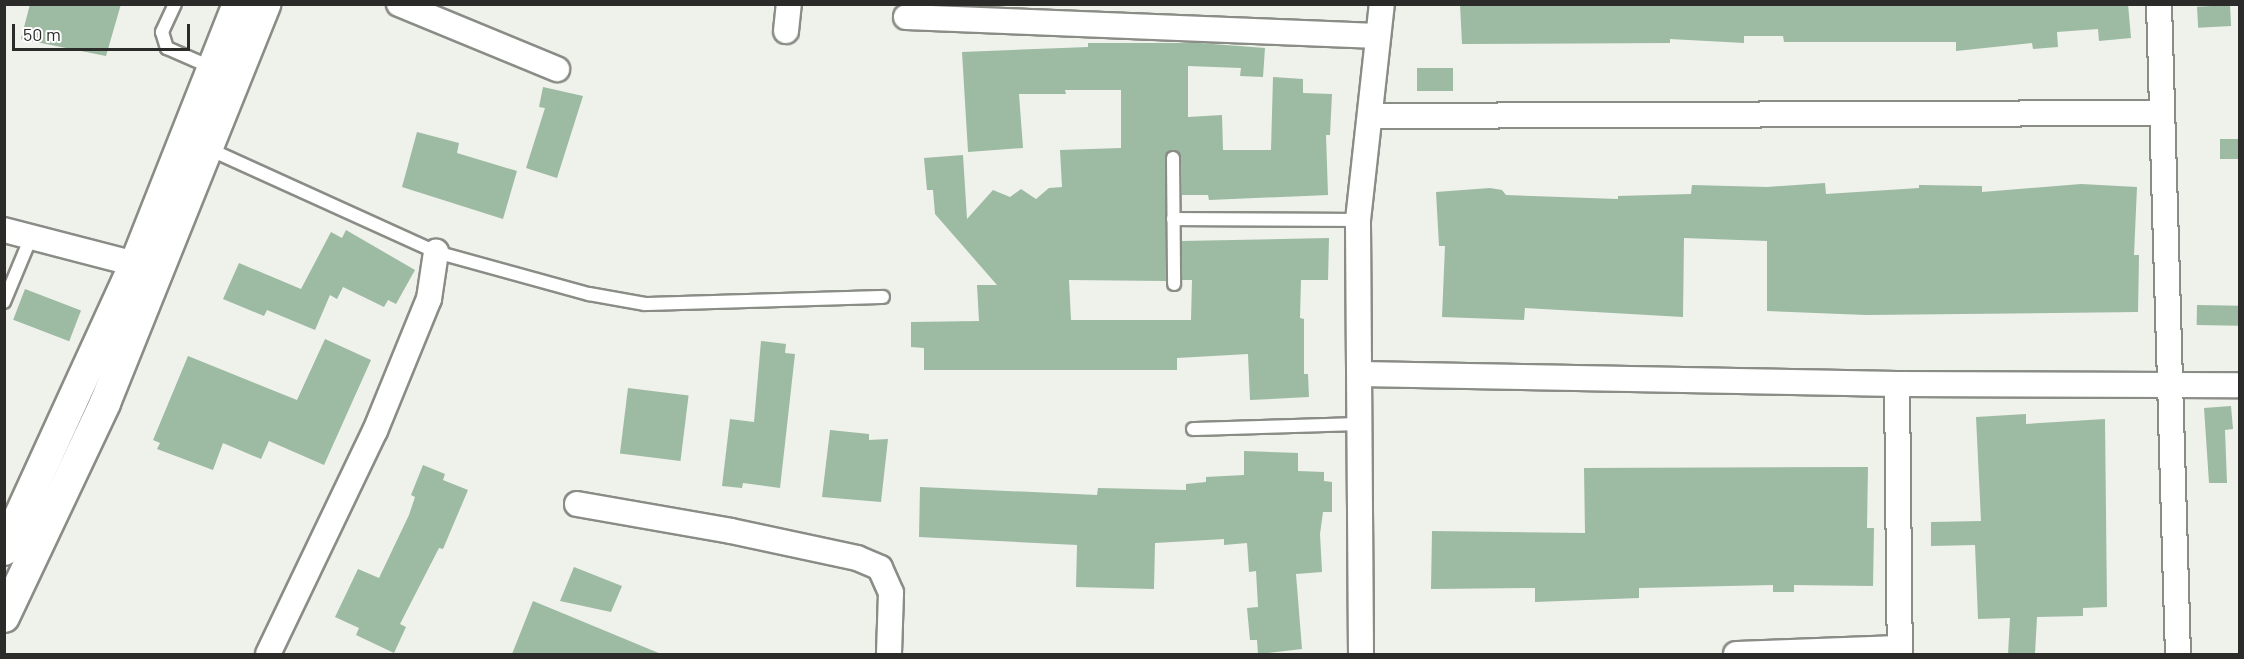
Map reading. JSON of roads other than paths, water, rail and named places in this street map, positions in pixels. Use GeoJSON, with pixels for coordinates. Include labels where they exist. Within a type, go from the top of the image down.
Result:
{"type":"FeatureCollection","features":[{"type":"Feature","properties":{"kind":"street"},"geometry":{"type":"LineString","coordinates":[[12,560],[105,403],[209,149],[265,4]]}},
{"type":"Feature","properties":{"kind":"street"},"geometry":{"type":"LineString","coordinates":[[399,4],[557,69]]}},
{"type":"Feature","properties":{"kind":"street"},"geometry":{"type":"LineString","coordinates":[[786,32],[789,4]]}},
{"type":"Feature","properties":{"kind":"street"},"geometry":{"type":"LineString","coordinates":[[1361,654],[1358,220],[1382,4]]}},
{"type":"Feature","properties":{"kind":"street"},"geometry":{"type":"LineString","coordinates":[[2159,4],[2178,654]]}},
{"type":"Feature","properties":{"kind":"street"},"geometry":{"type":"LineString","coordinates":[[4,617],[12,560],[135,264],[213,68],[231,6]]}},
{"type":"Feature","properties":{"kind":"street"},"geometry":{"type":"LineString","coordinates":[[906,17],[1378,36]]}},
{"type":"Feature","properties":{"kind":"street"},"geometry":{"type":"LineString","coordinates":[[1371,116],[2162,113]]}},
{"type":"Feature","properties":{"kind":"street"},"geometry":{"type":"LineString","coordinates":[[4,230],[135,264]]}},
{"type":"Feature","properties":{"kind":"street"},"geometry":{"type":"LineString","coordinates":[[268,654],[384,409],[429,299],[436,252]]}},
{"type":"Feature","properties":{"kind":"street"},"geometry":{"type":"LineString","coordinates":[[1360,374],[1897,384],[2240,385]]}},
{"type":"Feature","properties":{"kind":"street"},"geometry":{"type":"LineString","coordinates":[[1736,654],[1900,651],[1897,384]]}},
{"type":"Feature","properties":{"kind":"street"},"geometry":{"type":"LineString","coordinates":[[577,504],[742,533],[857,558],[880,568],[891,593],[889,654]]}},
{"type":"Feature","properties":{"kind":"lane"},"geometry":{"type":"LineString","coordinates":[[175,4],[162,32],[167,48],[213,68]]}},
{"type":"Feature","properties":{"kind":"lane"},"geometry":{"type":"LineString","coordinates":[[209,149],[436,252],[589,294],[645,304],[883,297]]}},
{"type":"Feature","properties":{"kind":"lane"},"geometry":{"type":"LineString","coordinates":[[1173,158],[1174,284]]}},
{"type":"Feature","properties":{"kind":"lane"},"geometry":{"type":"LineString","coordinates":[[1173,219],[1358,220]]}},
{"type":"Feature","properties":{"kind":"lane"},"geometry":{"type":"LineString","coordinates":[[4,302],[31,237]]}},
{"type":"Feature","properties":{"kind":"lane"},"geometry":{"type":"LineString","coordinates":[[1193,429],[1361,424]]}}]}
